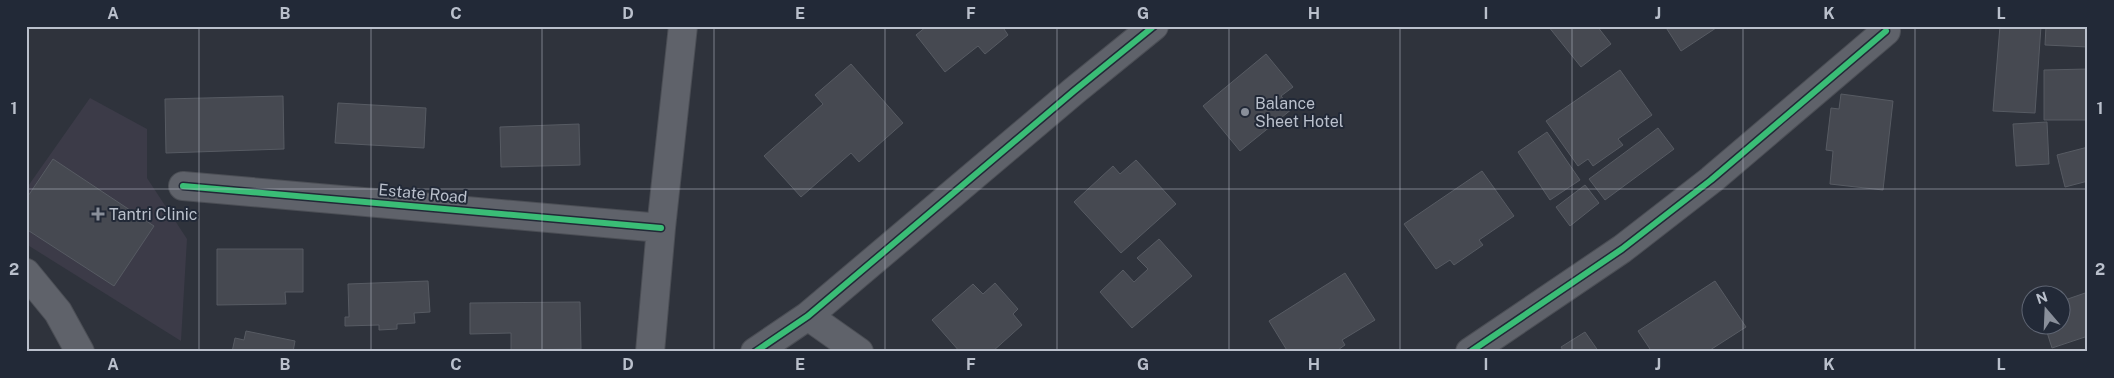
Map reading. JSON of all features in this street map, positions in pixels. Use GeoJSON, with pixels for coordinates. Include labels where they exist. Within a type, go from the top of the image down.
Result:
{"type":"FeatureCollection","features":[{"type":"Feature","properties":{"kind":"street"},"geometry":{"type":"LineString","coordinates":[[650,352],[661,228],[683,26]]}},
{"type":"Feature","properties":{"kind":"street"},"geometry":{"type":"LineString","coordinates":[[755,352],[808,316],[1074,91],[1154,26]]}},
{"type":"Feature","properties":{"kind":"street"},"geometry":{"type":"LineString","coordinates":[[1470,352],[1622,249],[1711,180],[1886,32]]}},
{"type":"Feature","properties":{"kind":"street","name":"Estate Road"},"geometry":{"type":"LineString","coordinates":[[183,186],[661,228]]}},
{"type":"Feature","properties":{"kind":"street"},"geometry":{"type":"LineString","coordinates":[[26,273],[58,312],[80,352]]}},
{"type":"Feature","properties":{"kind":"street"},"geometry":{"type":"LineString","coordinates":[[808,316],[859,352]]}},
{"type":"Feature","properties":{"kind":"shaded area","name":"Tantri Clinic"},"geometry":{"type":"Polygon","coordinates":[[[90,98],[147,129],[147,178],[187,239],[181,341],[26,244],[26,189],[90,98]]]}},
{"type":"Feature","properties":{"kind":"building"},"geometry":{"type":"Polygon","coordinates":[[[927,26],[1002,26],[1008,35],[985,54],[978,46],[945,72],[916,35],[927,26]]]}},
{"type":"Feature","properties":{"kind":"building"},"geometry":{"type":"Polygon","coordinates":[[[1548,26],[1597,26],[1611,44],[1581,67],[1548,26]]]}},
{"type":"Feature","properties":{"kind":"building"},"geometry":{"type":"Polygon","coordinates":[[[1665,26],[1719,26],[1681,51],[1665,26]]]}},
{"type":"Feature","properties":{"kind":"building"},"geometry":{"type":"Polygon","coordinates":[[[2000,26],[2041,26],[2035,113],[1993,111],[2000,26]]]}},
{"type":"Feature","properties":{"kind":"building"},"geometry":{"type":"Polygon","coordinates":[[[2046,26],[2088,26],[2088,47],[2045,45],[2046,26]]]}},
{"type":"Feature","properties":{"kind":"building"},"geometry":{"type":"Polygon","coordinates":[[[1266,54],[1293,87],[1281,96],[1292,109],[1240,151],[1203,106],[1266,54]]]}},
{"type":"Feature","properties":{"kind":"building"},"geometry":{"type":"Polygon","coordinates":[[[851,64],[903,123],[859,162],[851,153],[801,197],[764,156],[823,104],[815,95],[851,64]]]}},
{"type":"Feature","properties":{"kind":"building"},"geometry":{"type":"Polygon","coordinates":[[[2088,69],[2088,120],[2044,120],[2044,70],[2088,69]]]}},
{"type":"Feature","properties":{"kind":"building"},"geometry":{"type":"Polygon","coordinates":[[[1620,70],[1652,115],[1618,139],[1623,145],[1593,166],[1588,159],[1578,166],[1546,121],[1620,70]]]}},
{"type":"Feature","properties":{"kind":"building"},"geometry":{"type":"Polygon","coordinates":[[[1841,94],[1893,101],[1883,190],[1830,184],[1833,151],[1826,150],[1831,108],[1839,109],[1841,94]]]}},
{"type":"Feature","properties":{"kind":"building"},"geometry":{"type":"Polygon","coordinates":[[[283,96],[284,149],[166,153],[165,99],[283,96]]]}},
{"type":"Feature","properties":{"kind":"building"},"geometry":{"type":"Polygon","coordinates":[[[338,103],[426,108],[424,148],[335,143],[338,103]]]}},
{"type":"Feature","properties":{"kind":"building"},"geometry":{"type":"Polygon","coordinates":[[[2047,122],[2049,164],[2016,166],[2013,124],[2047,122]]]}},
{"type":"Feature","properties":{"kind":"building"},"geometry":{"type":"Polygon","coordinates":[[[579,124],[580,165],[501,167],[500,127],[579,124]]]}},
{"type":"Feature","properties":{"kind":"building"},"geometry":{"type":"Polygon","coordinates":[[[1658,128],[1674,149],[1605,200],[1589,179],[1658,128]]]}},
{"type":"Feature","properties":{"kind":"building"},"geometry":{"type":"Polygon","coordinates":[[[1547,132],[1580,180],[1550,200],[1518,152],[1547,132]]]}},
{"type":"Feature","properties":{"kind":"building"},"geometry":{"type":"Polygon","coordinates":[[[2088,147],[2088,181],[2065,187],[2057,155],[2088,147]]]}},
{"type":"Feature","properties":{"kind":"building"},"geometry":{"type":"Polygon","coordinates":[[[53,159],[154,226],[114,286],[26,229],[26,199],[53,159]]]}},
{"type":"Feature","properties":{"kind":"building"},"geometry":{"type":"Polygon","coordinates":[[[1136,160],[1176,204],[1121,253],[1074,202],[1113,166],[1120,174],[1136,160]]]}},
{"type":"Feature","properties":{"kind":"building"},"geometry":{"type":"Polygon","coordinates":[[[1482,171],[1514,216],[1479,240],[1483,245],[1454,265],[1450,260],[1436,269],[1404,224],[1482,171]]]}},
{"type":"Feature","properties":{"kind":"building"},"geometry":{"type":"Polygon","coordinates":[[[1585,185],[1599,203],[1570,226],[1556,207],[1585,185]]]}},
{"type":"Feature","properties":{"kind":"building"},"geometry":{"type":"Polygon","coordinates":[[[1159,239],[1192,276],[1132,328],[1100,292],[1123,270],[1134,282],[1148,269],[1137,258],[1159,239]]]}},
{"type":"Feature","properties":{"kind":"building"},"geometry":{"type":"Polygon","coordinates":[[[217,249],[303,249],[303,292],[285,292],[286,304],[217,305],[217,249]]]}},
{"type":"Feature","properties":{"kind":"building"},"geometry":{"type":"Polygon","coordinates":[[[1345,273],[1375,320],[1342,340],[1345,345],[1335,352],[1288,352],[1269,321],[1345,273]]]}},
{"type":"Feature","properties":{"kind":"building"},"geometry":{"type":"Polygon","coordinates":[[[428,281],[430,312],[414,313],[415,323],[397,324],[397,329],[379,330],[379,325],[345,326],[345,317],[349,317],[348,284],[428,281]]]}},
{"type":"Feature","properties":{"kind":"building"},"geometry":{"type":"Polygon","coordinates":[[[1715,281],[1746,327],[1707,352],[1652,352],[1638,331],[1715,281]]]}},
{"type":"Feature","properties":{"kind":"building"},"geometry":{"type":"Polygon","coordinates":[[[995,283],[1018,309],[1013,314],[1022,325],[992,352],[960,352],[932,320],[973,284],[983,294],[995,283]]]}},
{"type":"Feature","properties":{"kind":"building"},"geometry":{"type":"Polygon","coordinates":[[[2088,292],[2088,336],[2052,348],[2048,336],[2072,336],[2072,298],[2088,292]]]}},
{"type":"Feature","properties":{"kind":"building"},"geometry":{"type":"Polygon","coordinates":[[[580,302],[581,349],[511,350],[511,333],[470,334],[470,303],[580,302]]]}},
{"type":"Feature","properties":{"kind":"building"},"geometry":{"type":"Polygon","coordinates":[[[246,331],[295,341],[293,352],[232,352],[235,338],[244,340],[246,331]]]}},
{"type":"Feature","properties":{"kind":"building"},"geometry":{"type":"Polygon","coordinates":[[[1585,332],[1599,352],[1564,352],[1561,347],[1585,332]]]}},
{"type":"Feature","properties":{"kind":"cycle path"},"geometry":{"type":"LineString","coordinates":[[755,352],[808,316],[1074,91],[1154,26]]}},
{"type":"Feature","properties":{"kind":"cycle path"},"geometry":{"type":"LineString","coordinates":[[1470,352],[1622,249],[1711,180],[1886,31]]}},
{"type":"Feature","properties":{"kind":"cycle path"},"geometry":{"type":"LineString","coordinates":[[183,186],[661,228]]}},
{"type":"Feature","properties":{"kind":"place","name":"Balance Sheet Hotel"},"geometry":{"type":"Point","coordinates":[1245,112]}},
{"type":"Feature","properties":{"kind":"place","name":"Tantri Clinic"},"geometry":{"type":"Point","coordinates":[98,214]}}]}
